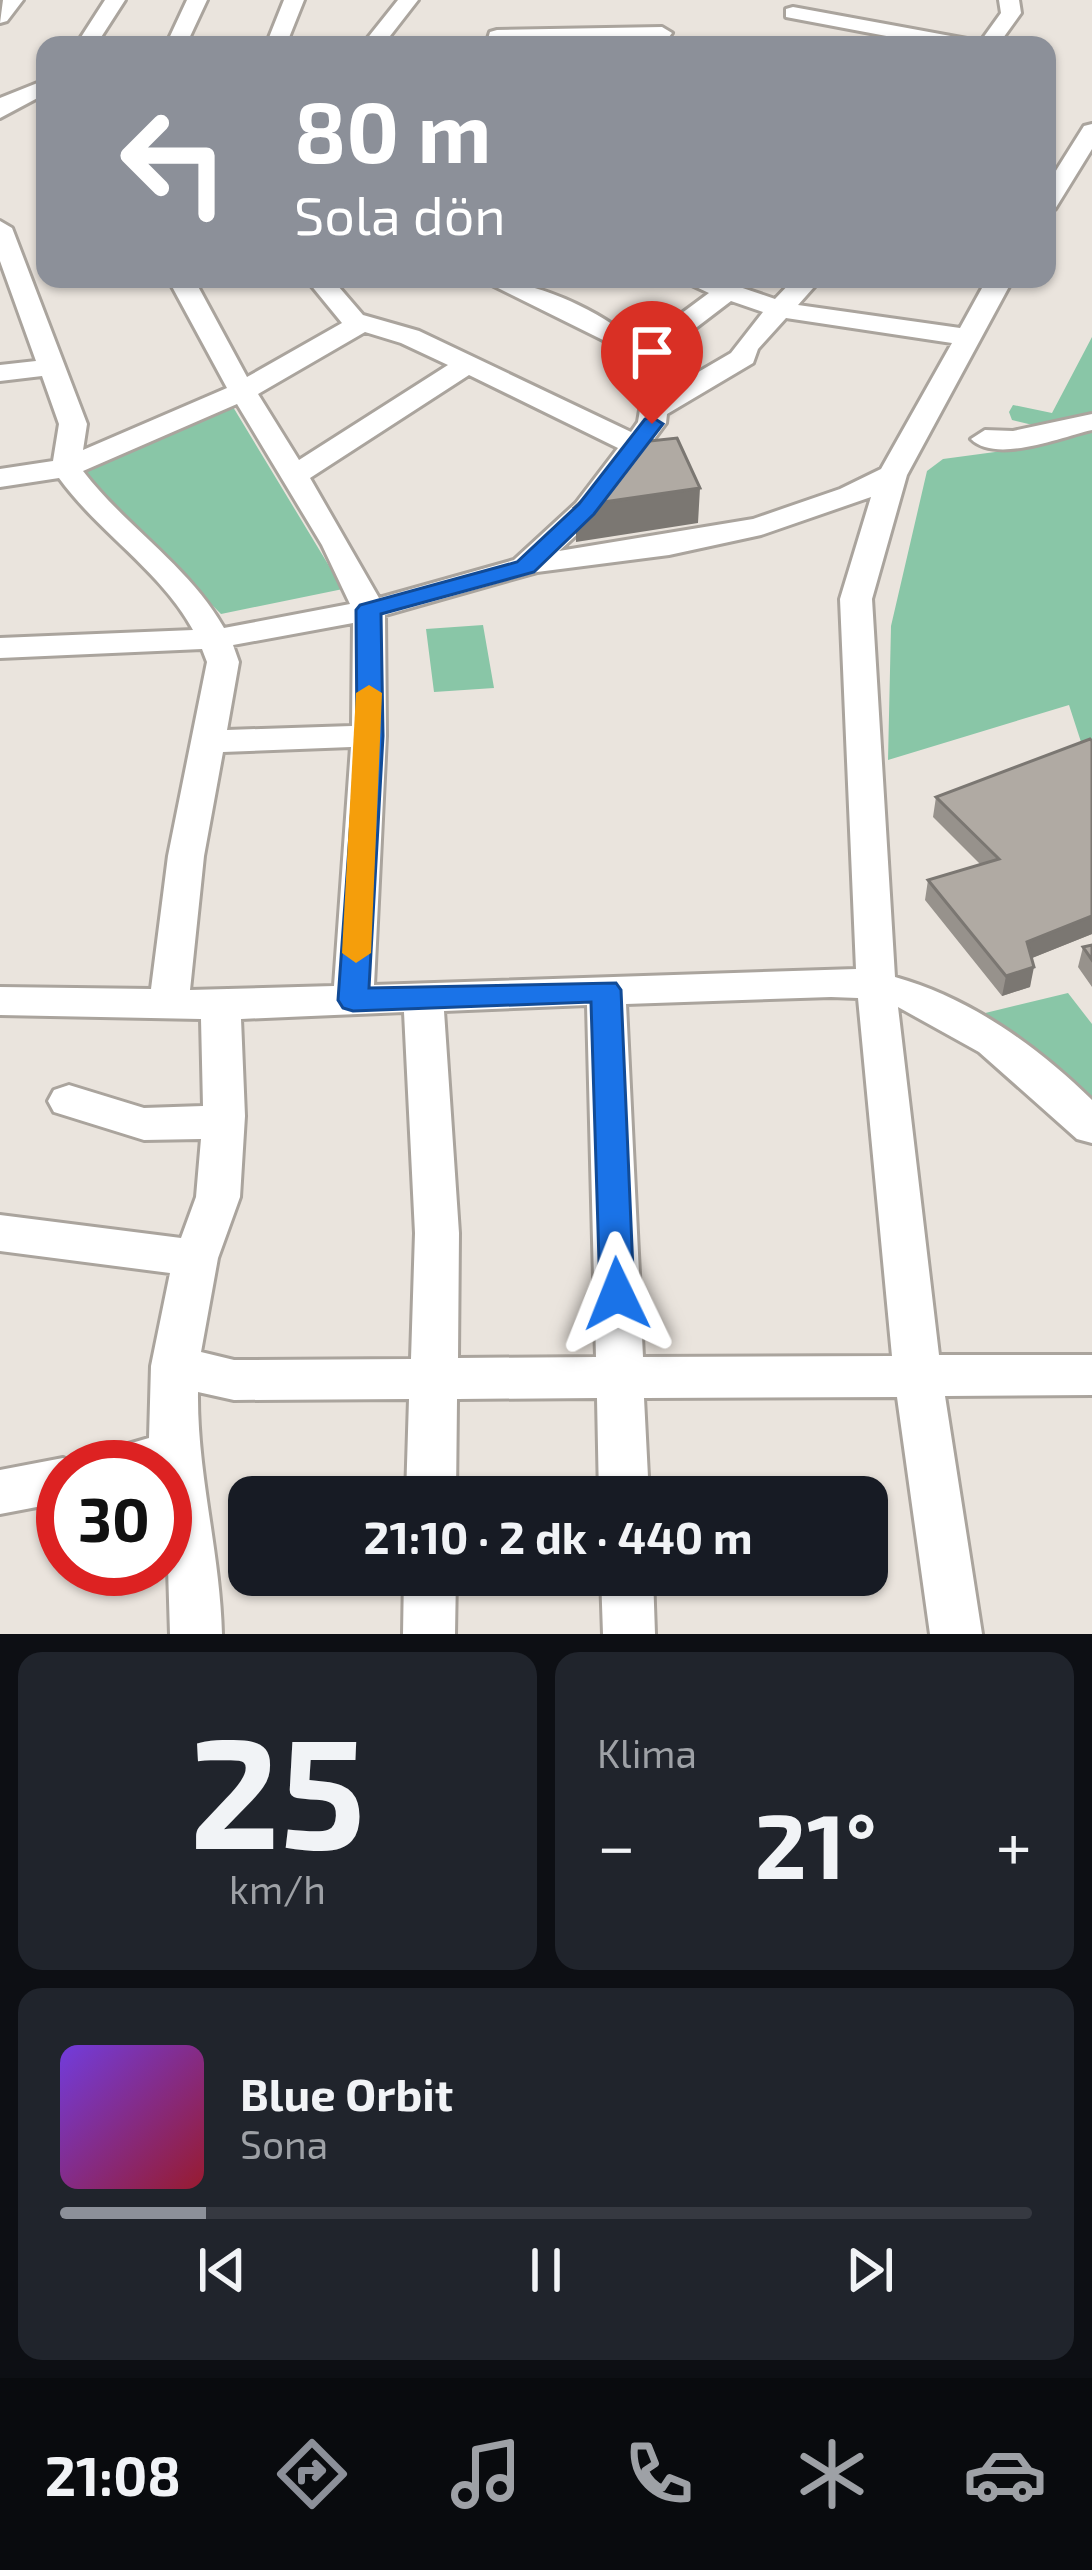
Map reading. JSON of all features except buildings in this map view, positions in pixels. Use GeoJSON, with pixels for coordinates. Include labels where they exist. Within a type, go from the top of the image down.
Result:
{"type":"FeatureCollection","features":[{"type":"Feature","properties":{"kind":"street"},"geometry":{"type":"LineString","coordinates":[[0,17],[14,0]]}},
{"type":"Feature","properties":{"kind":"street"},"geometry":{"type":"LineString","coordinates":[[92,36],[115,0]]}},
{"type":"Feature","properties":{"kind":"street"},"geometry":{"type":"LineString","coordinates":[[180,36],[197,0]]}},
{"type":"Feature","properties":{"kind":"street"},"geometry":{"type":"LineString","coordinates":[[280,36],[294,0]]}},
{"type":"Feature","properties":{"kind":"street"},"geometry":{"type":"LineString","coordinates":[[379,36],[408,0]]}},
{"type":"Feature","properties":{"kind":"street"},"geometry":{"type":"LineString","coordinates":[[994,36],[1011,13],[1010,0]]}},
{"type":"Feature","properties":{"kind":"street"},"geometry":{"type":"LineString","coordinates":[[806,36],[796,34],[792,7],[926,36]]}},
{"type":"Feature","properties":{"kind":"street"},"geometry":{"type":"LineString","coordinates":[[662,8],[662,36]]}},
{"type":"Feature","properties":{"kind":"street"},"geometry":{"type":"LineString","coordinates":[[0,81],[36,87]]}},
{"type":"Feature","properties":{"kind":"street"},"geometry":{"type":"LineString","coordinates":[[0,111],[36,92]]}},
{"type":"Feature","properties":{"kind":"street"},"geometry":{"type":"LineString","coordinates":[[1056,189],[1092,131]]}},
{"type":"Feature","properties":{"kind":"street"},"geometry":{"type":"LineString","coordinates":[[0,228],[73,424],[66,468],[102,514],[187,594],[217,639],[223,662],[186,856],[169,1005]]}},
{"type":"Feature","properties":{"kind":"street"},"geometry":{"type":"LineString","coordinates":[[186,288],[368,610],[370,736],[353,1000]]}},
{"type":"Feature","properties":{"kind":"street"},"geometry":{"type":"LineString","coordinates":[[326,288],[354,321],[410,337],[635,446]]}},
{"type":"Feature","properties":{"kind":"street"},"geometry":{"type":"LineString","coordinates":[[512,288],[612,334],[659,378],[652,424],[586,509],[529,564]]}},
{"type":"Feature","properties":{"kind":"street"},"geometry":{"type":"LineString","coordinates":[[711,288],[781,310],[967,337]]}},
{"type":"Feature","properties":{"kind":"street"},"geometry":{"type":"LineString","coordinates":[[654,410],[744,357],[745,348],[800,288]]}},
{"type":"Feature","properties":{"kind":"street"},"geometry":{"type":"LineString","coordinates":[[956,1634],[917,1376],[876,985],[856,599],[892,475],[995,288]]}},
{"type":"Feature","properties":{"kind":"street"},"geometry":{"type":"LineString","coordinates":[[638,359],[724,294]]}},
{"type":"Feature","properties":{"kind":"street"},"geometry":{"type":"LineString","coordinates":[[0,478],[66,468],[243,392],[362,323]]}},
{"type":"Feature","properties":{"kind":"street"},"geometry":{"type":"LineString","coordinates":[[295,475],[468,364]]}},
{"type":"Feature","properties":{"kind":"street"},"geometry":{"type":"LineString","coordinates":[[0,373],[52,367]]}},
{"type":"Feature","properties":{"kind":"street"},"geometry":{"type":"LineString","coordinates":[[985,439],[1012,440],[1092,422]]}},
{"type":"Feature","properties":{"kind":"street"},"geometry":{"type":"LineString","coordinates":[[0,648],[217,639],[368,610],[529,564],[701,541],[855,495],[892,475]]}},
{"type":"Feature","properties":{"kind":"street"},"geometry":{"type":"LineString","coordinates":[[207,742],[370,736]]}},
{"type":"Feature","properties":{"kind":"street"},"geometry":{"type":"LineString","coordinates":[[0,1001],[221,1006],[803,983],[876,985],[946,1010],[1065,1097],[1092,1126]]}},
{"type":"Feature","properties":{"kind":"street"},"geometry":{"type":"LineString","coordinates":[[606,990],[623,1476]]}},
{"type":"Feature","properties":{"kind":"street"},"geometry":{"type":"LineString","coordinates":[[422,1000],[436,1156],[432,1476]]}},
{"type":"Feature","properties":{"kind":"street"},"geometry":{"type":"LineString","coordinates":[[172,1440],[175,1366],[196,1258],[218,1197],[223,1122],[221,1006]]}},
{"type":"Feature","properties":{"kind":"street"},"geometry":{"type":"LineString","coordinates":[[69,1101],[144,1124],[223,1122]]}},
{"type":"Feature","properties":{"kind":"street"},"geometry":{"type":"LineString","coordinates":[[0,1233],[196,1258]]}},
{"type":"Feature","properties":{"kind":"street"},"geometry":{"type":"LineString","coordinates":[[175,1366],[234,1380],[1092,1375]]}},
{"type":"Feature","properties":{"kind":"street"},"geometry":{"type":"LineString","coordinates":[[0,1492],[36,1485]]}},
{"type":"Feature","properties":{"kind":"street"},"geometry":{"type":"LineString","coordinates":[[192,1561],[196,1634]]}},
{"type":"Feature","properties":{"kind":"street"},"geometry":{"type":"LineString","coordinates":[[429,1634],[430,1596]]}},
{"type":"Feature","properties":{"kind":"street"},"geometry":{"type":"LineString","coordinates":[[628,1596],[629,1634]]}},
{"type":"Feature","properties":{"kind":"green space"},"geometry":{"type":"Polygon","coordinates":[[[1092,337],[1092,412],[1041,427],[1012,420],[1013,405],[1052,413],[1092,337]]]}},
{"type":"Feature","properties":{"kind":"green space"},"geometry":{"type":"Polygon","coordinates":[[[230,402],[343,589],[221,614],[81,474],[230,402]]]}},
{"type":"Feature","properties":{"kind":"green space"},"geometry":{"type":"Polygon","coordinates":[[[1092,427],[1092,752],[1082,745],[1069,705],[888,760],[891,626],[927,471],[943,459],[995,452],[1092,427]]]}},
{"type":"Feature","properties":{"kind":"green space"},"geometry":{"type":"Polygon","coordinates":[[[483,625],[494,688],[434,692],[426,629],[483,625]]]}},
{"type":"Feature","properties":{"kind":"green space"},"geometry":{"type":"Polygon","coordinates":[[[1068,993],[1092,1024],[1092,1105],[973,1016],[1068,993]]]}},
{"type":"Feature","properties":{"kind":"slow traffic"},"geometry":{"type":"LineString","coordinates":[[356,953],[369,693]]}},
{"type":"Feature","properties":{"kind":"route"},"geometry":{"type":"LineString","coordinates":[[617,1294],[606,990],[353,1000],[370,736],[368,610],[525,567],[586,509],[652,424]]}}]}
